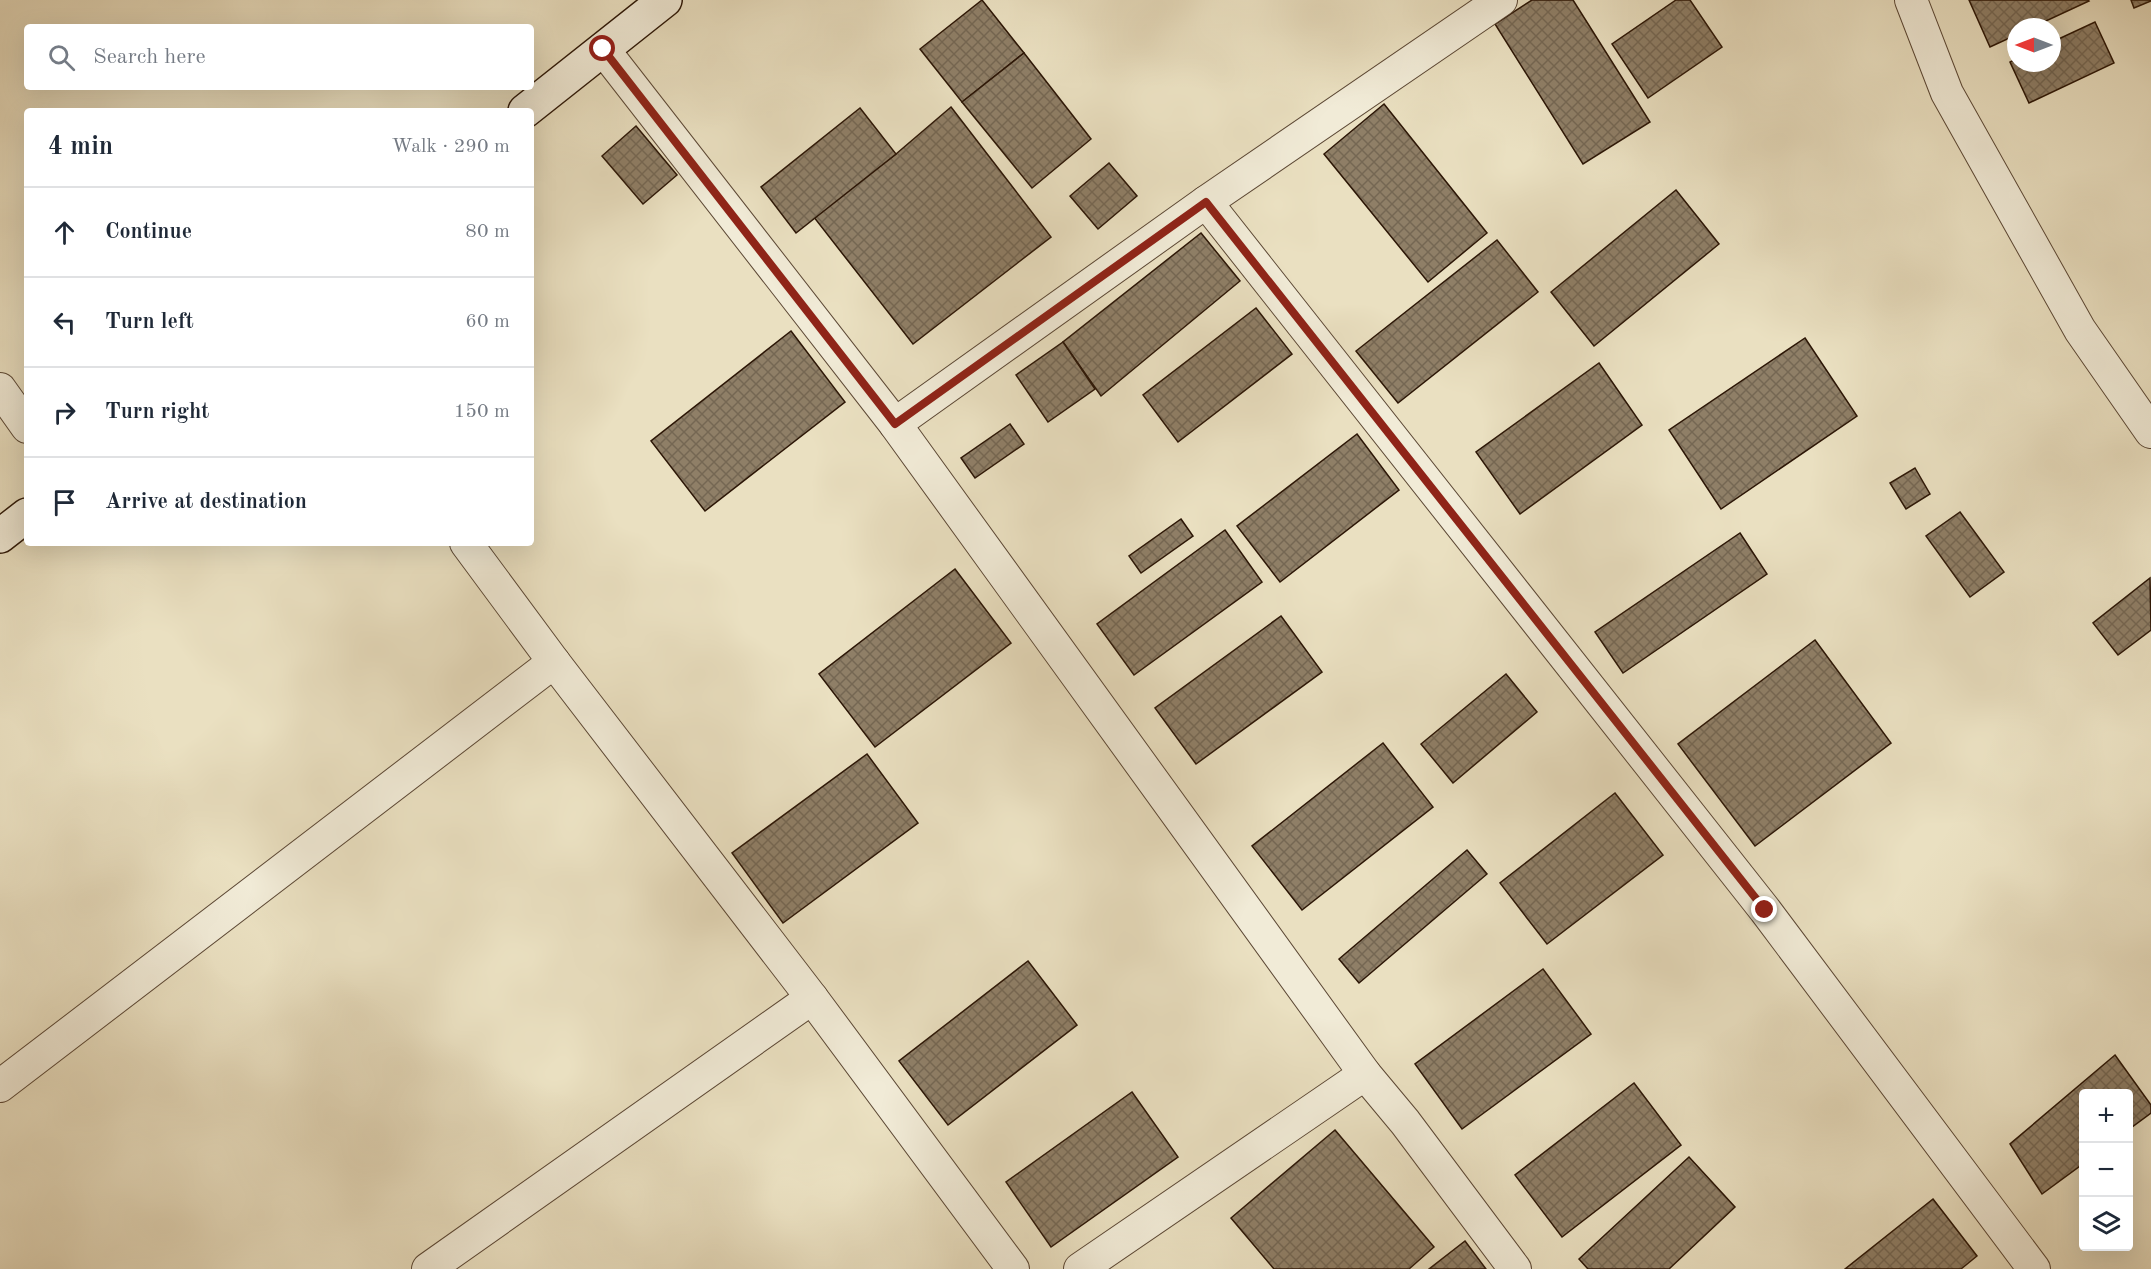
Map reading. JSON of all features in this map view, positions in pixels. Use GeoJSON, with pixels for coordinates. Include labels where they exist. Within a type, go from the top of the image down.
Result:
{"type":"FeatureCollection","features":[{"type":"Feature","properties":{"kind":"main road"},"geometry":{"type":"LineString","coordinates":[[529,108],[665,0]]}},
{"type":"Feature","properties":{"kind":"main road"},"geometry":{"type":"LineString","coordinates":[[0,536],[24,517]]}},
{"type":"Feature","properties":{"kind":"street"},"geometry":{"type":"LineString","coordinates":[[895,424],[1206,202],[1501,0]]}},
{"type":"Feature","properties":{"kind":"street"},"geometry":{"type":"LineString","coordinates":[[1911,0],[1947,93],[2080,330],[2151,432]]}},
{"type":"Feature","properties":{"kind":"street"},"geometry":{"type":"LineString","coordinates":[[603,49],[895,424],[1365,1074],[1405,1122],[1515,1269]]}},
{"type":"Feature","properties":{"kind":"street"},"geometry":{"type":"LineString","coordinates":[[1206,202],[1765,910],[2034,1269]]}},
{"type":"Feature","properties":{"kind":"street"},"geometry":{"type":"LineString","coordinates":[[0,389],[24,423]]}},
{"type":"Feature","properties":{"kind":"street"},"geometry":{"type":"LineString","coordinates":[[468,546],[554,662],[812,998],[1013,1269]]}},
{"type":"Feature","properties":{"kind":"street"},"geometry":{"type":"LineString","coordinates":[[0,1086],[554,662]]}},
{"type":"Feature","properties":{"kind":"street"},"geometry":{"type":"LineString","coordinates":[[428,1269],[812,998]]}},
{"type":"Feature","properties":{"kind":"street"},"geometry":{"type":"LineString","coordinates":[[1080,1269],[1365,1074]]}},
{"type":"Feature","properties":{"kind":"building"},"geometry":{"type":"Polygon","coordinates":[[[982,0],[1024,53],[962,102],[920,49],[982,0]]]}},
{"type":"Feature","properties":{"kind":"building"},"geometry":{"type":"Polygon","coordinates":[[[1532,0],[1573,0],[1650,122],[1583,164],[1495,24],[1532,0]]]}},
{"type":"Feature","properties":{"kind":"building"},"geometry":{"type":"Polygon","coordinates":[[[1676,0],[1690,0],[1722,47],[1648,98],[1612,44],[1676,0]]]}},
{"type":"Feature","properties":{"kind":"building"},"geometry":{"type":"Polygon","coordinates":[[[1969,0],[2089,1],[2052,18],[2007,18],[2007,39],[1990,47],[1969,0]]]}},
{"type":"Feature","properties":{"kind":"building"},"geometry":{"type":"Polygon","coordinates":[[[2131,0],[2151,0],[2151,1],[2134,8],[2131,0]]]}},
{"type":"Feature","properties":{"kind":"building"},"geometry":{"type":"Polygon","coordinates":[[[2095,22],[2114,63],[2029,103],[2015,72],[2061,72],[2061,38],[2095,22]]]}},
{"type":"Feature","properties":{"kind":"building"},"geometry":{"type":"Polygon","coordinates":[[[1024,53],[1091,139],[1032,188],[962,102],[1024,53]]]}},
{"type":"Feature","properties":{"kind":"building"},"geometry":{"type":"Polygon","coordinates":[[[1384,104],[1487,233],[1428,282],[1324,154],[1384,104]]]}},
{"type":"Feature","properties":{"kind":"building"},"geometry":{"type":"Polygon","coordinates":[[[951,107],[1051,237],[913,344],[813,216],[896,154],[951,107]]]}},
{"type":"Feature","properties":{"kind":"building"},"geometry":{"type":"Polygon","coordinates":[[[860,108],[896,154],[796,233],[761,187],[860,108]]]}},
{"type":"Feature","properties":{"kind":"building"},"geometry":{"type":"Polygon","coordinates":[[[636,126],[677,175],[643,204],[602,156],[636,126]]]}},
{"type":"Feature","properties":{"kind":"building"},"geometry":{"type":"Polygon","coordinates":[[[1109,163],[1137,196],[1098,229],[1070,196],[1109,163]]]}},
{"type":"Feature","properties":{"kind":"building"},"geometry":{"type":"Polygon","coordinates":[[[1676,190],[1719,244],[1594,346],[1551,292],[1676,190]]]}},
{"type":"Feature","properties":{"kind":"building"},"geometry":{"type":"Polygon","coordinates":[[[1201,233],[1240,281],[1101,396],[1063,342],[1201,233]]]}},
{"type":"Feature","properties":{"kind":"building"},"geometry":{"type":"Polygon","coordinates":[[[1497,240],[1538,292],[1398,403],[1356,351],[1497,240]]]}},
{"type":"Feature","properties":{"kind":"building"},"geometry":{"type":"Polygon","coordinates":[[[1256,308],[1292,354],[1178,442],[1143,395],[1256,308]]]}},
{"type":"Feature","properties":{"kind":"building"},"geometry":{"type":"Polygon","coordinates":[[[791,331],[845,402],[705,511],[651,441],[791,331]]]}},
{"type":"Feature","properties":{"kind":"building"},"geometry":{"type":"Polygon","coordinates":[[[1805,338],[1857,416],[1721,509],[1669,430],[1805,338]]]}},
{"type":"Feature","properties":{"kind":"building"},"geometry":{"type":"Polygon","coordinates":[[[1063,342],[1095,389],[1048,422],[1016,375],[1063,342]]]}},
{"type":"Feature","properties":{"kind":"building"},"geometry":{"type":"Polygon","coordinates":[[[1599,363],[1642,425],[1520,514],[1476,452],[1599,363]]]}},
{"type":"Feature","properties":{"kind":"building"},"geometry":{"type":"Polygon","coordinates":[[[1010,424],[1024,444],[975,478],[961,458],[1010,424]]]}},
{"type":"Feature","properties":{"kind":"building"},"geometry":{"type":"Polygon","coordinates":[[[1357,434],[1399,490],[1280,582],[1237,526],[1357,434]]]}},
{"type":"Feature","properties":{"kind":"building"},"geometry":{"type":"Polygon","coordinates":[[[1915,468],[1930,494],[1906,509],[1890,483],[1915,468]]]}},
{"type":"Feature","properties":{"kind":"building"},"geometry":{"type":"Polygon","coordinates":[[[1960,512],[2004,572],[1970,597],[1926,536],[1960,512]]]}},
{"type":"Feature","properties":{"kind":"building"},"geometry":{"type":"Polygon","coordinates":[[[1181,519],[1193,536],[1141,573],[1129,556],[1181,519]]]}},
{"type":"Feature","properties":{"kind":"building"},"geometry":{"type":"Polygon","coordinates":[[[1225,530],[1262,582],[1134,675],[1097,624],[1225,530]]]}},
{"type":"Feature","properties":{"kind":"building"},"geometry":{"type":"Polygon","coordinates":[[[1740,533],[1767,574],[1623,673],[1595,632],[1740,533]]]}},
{"type":"Feature","properties":{"kind":"building"},"geometry":{"type":"Polygon","coordinates":[[[955,569],[1011,643],[875,747],[819,674],[955,569]]]}},
{"type":"Feature","properties":{"kind":"building"},"geometry":{"type":"Polygon","coordinates":[[[2150,578],[2151,630],[2118,655],[2093,623],[2150,578]]]}},
{"type":"Feature","properties":{"kind":"building"},"geometry":{"type":"Polygon","coordinates":[[[1281,616],[1322,672],[1196,764],[1155,708],[1281,616]]]}},
{"type":"Feature","properties":{"kind":"building"},"geometry":{"type":"Polygon","coordinates":[[[1815,640],[1891,743],[1755,846],[1678,744],[1815,640]]]}},
{"type":"Feature","properties":{"kind":"building"},"geometry":{"type":"Polygon","coordinates":[[[1506,674],[1537,712],[1453,783],[1421,744],[1506,674]]]}},
{"type":"Feature","properties":{"kind":"building"},"geometry":{"type":"Polygon","coordinates":[[[1383,743],[1433,807],[1302,910],[1252,846],[1383,743]]]}},
{"type":"Feature","properties":{"kind":"building"},"geometry":{"type":"Polygon","coordinates":[[[867,754],[918,823],[783,923],[732,853],[867,754]]]}},
{"type":"Feature","properties":{"kind":"building"},"geometry":{"type":"Polygon","coordinates":[[[1615,793],[1663,855],[1547,944],[1500,883],[1615,793]]]}},
{"type":"Feature","properties":{"kind":"building"},"geometry":{"type":"Polygon","coordinates":[[[1467,850],[1487,874],[1359,983],[1339,959],[1467,850]]]}},
{"type":"Feature","properties":{"kind":"building"},"geometry":{"type":"Polygon","coordinates":[[[1028,961],[1077,1025],[948,1125],[899,1061],[1028,961]]]}},
{"type":"Feature","properties":{"kind":"building"},"geometry":{"type":"Polygon","coordinates":[[[1543,969],[1591,1034],[1462,1129],[1415,1064],[1543,969]]]}},
{"type":"Feature","properties":{"kind":"building"},"geometry":{"type":"Polygon","coordinates":[[[2115,1055],[2151,1105],[2151,1113],[2133,1126],[2133,1089],[2079,1089],[2079,1167],[2042,1194],[2010,1144],[2115,1055]]]}},
{"type":"Feature","properties":{"kind":"building"},"geometry":{"type":"Polygon","coordinates":[[[1634,1083],[1681,1145],[1562,1237],[1515,1175],[1634,1083]]]}},
{"type":"Feature","properties":{"kind":"building"},"geometry":{"type":"Polygon","coordinates":[[[1132,1092],[1178,1157],[1051,1247],[1006,1182],[1132,1092]]]}},
{"type":"Feature","properties":{"kind":"building"},"geometry":{"type":"Polygon","coordinates":[[[1335,1130],[1434,1247],[1409,1269],[1274,1269],[1231,1218],[1335,1130]]]}},
{"type":"Feature","properties":{"kind":"building"},"geometry":{"type":"Polygon","coordinates":[[[1689,1157],[1735,1207],[1669,1269],[1588,1269],[1579,1259],[1689,1157]]]}},
{"type":"Feature","properties":{"kind":"building"},"geometry":{"type":"Polygon","coordinates":[[[1933,1199],[1977,1256],[1961,1269],[1845,1269],[1933,1199]]]}},
{"type":"Feature","properties":{"kind":"building"},"geometry":{"type":"Polygon","coordinates":[[[1465,1241],[1486,1269],[1429,1269],[1465,1241]]]}},
{"type":"Feature","properties":{"kind":"route"},"geometry":{"type":"LineString","coordinates":[[603,49],[895,424],[1206,202],[1765,910]]}}]}
